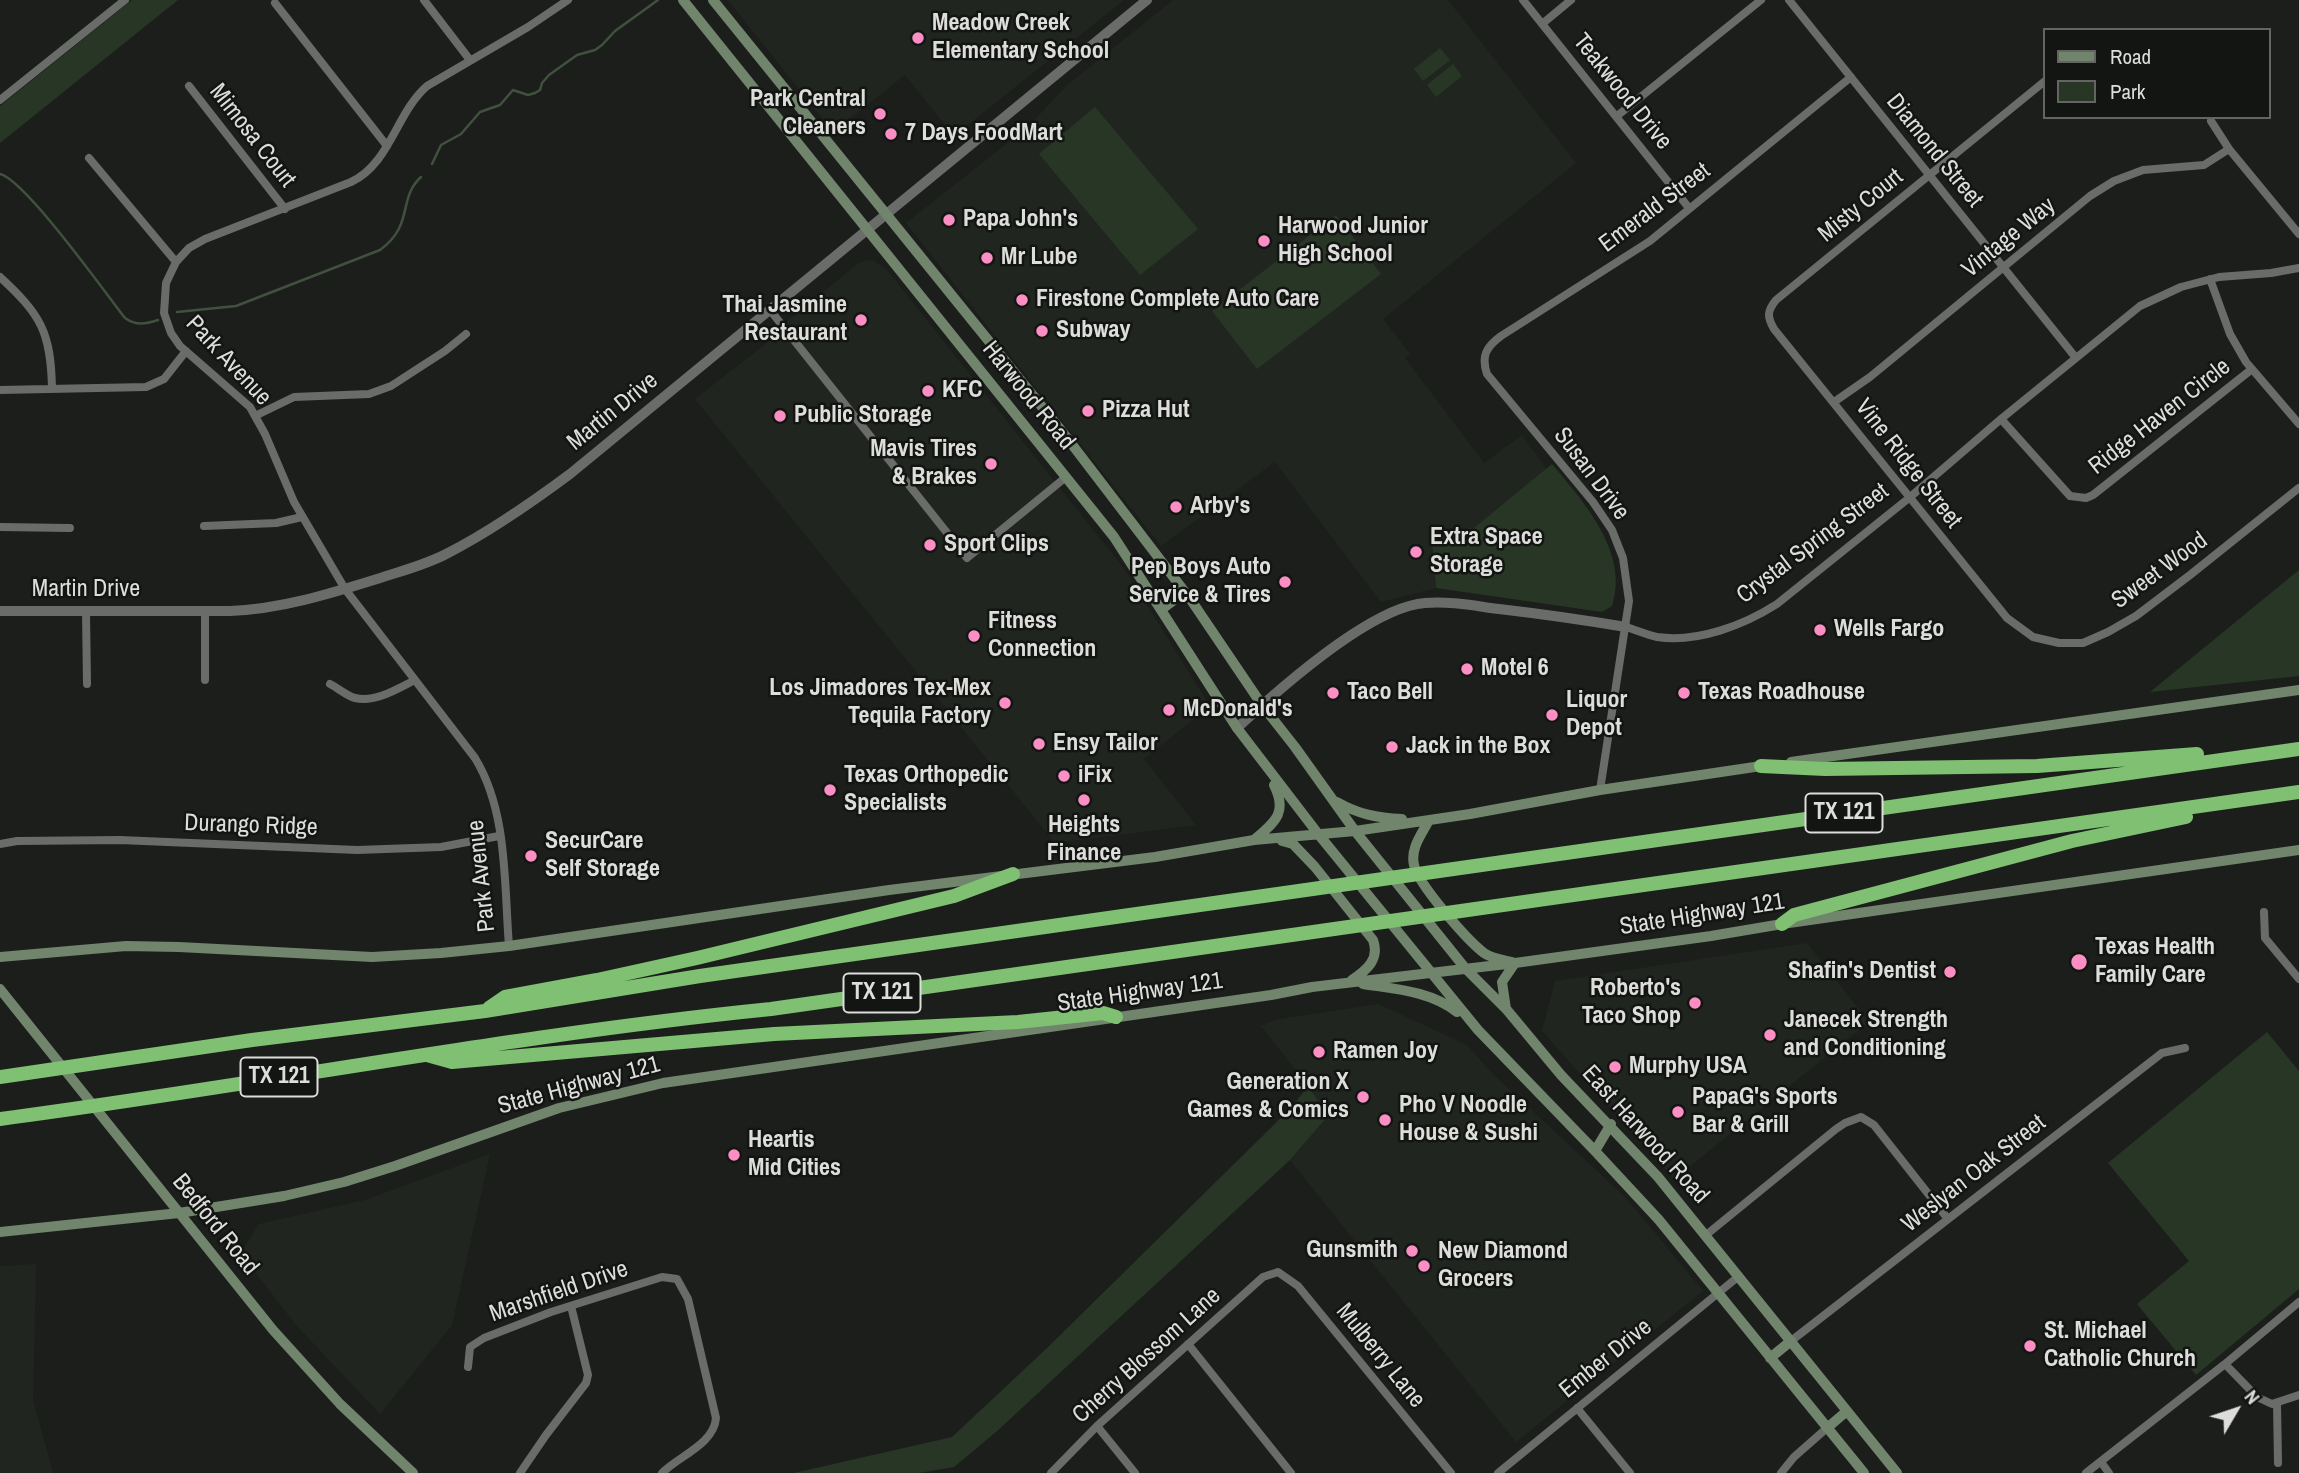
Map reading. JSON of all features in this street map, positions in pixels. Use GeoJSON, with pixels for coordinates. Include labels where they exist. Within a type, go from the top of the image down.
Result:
{"type":"FeatureCollection","features":[{"type":"Feature","properties":{"kind":"highway","name":"TX 121"},"geometry":{"type":"LineString","coordinates":[[3,1075],[485,1010],[700,976],[2299,749]]}},
{"type":"Feature","properties":{"kind":"highway"},"geometry":{"type":"LineString","coordinates":[[1761,766],[1825,769],[2010,767],[2203,754],[2240,757]]}},
{"type":"Feature","properties":{"kind":"highway","name":"TX 121"},"geometry":{"type":"LineString","coordinates":[[0,1119],[423,1053],[652,1021],[771,1009],[2299,792]]}},
{"type":"Feature","properties":{"kind":"highway"},"geometry":{"type":"LineString","coordinates":[[1782,923],[1794,915],[2072,841],[2196,815],[2231,803]]}},
{"type":"Feature","properties":{"kind":"highway"},"geometry":{"type":"LineString","coordinates":[[485,1010],[505,997],[724,952],[954,896],[1013,874]]}},
{"type":"Feature","properties":{"kind":"highway"},"geometry":{"type":"LineString","coordinates":[[423,1053],[452,1062],[774,1034],[1018,1022],[1103,1013],[1116,1017]]}},
{"type":"Feature","properties":{"kind":"highway"},"geometry":{"type":"LineString","coordinates":[[0,1129],[57,1111]]}},
{"type":"Feature","properties":{"kind":"main road","name":"Harwood Road"},"geometry":{"type":"LineString","coordinates":[[683,0],[1114,537],[1237,728],[1319,835]]}},
{"type":"Feature","properties":{"kind":"main road","name":"Harwood Road"},"geometry":{"type":"LineString","coordinates":[[713,0],[1086,463],[1185,592],[1262,705],[1355,831]]}},
{"type":"Feature","properties":{"kind":"main road"},"geometry":{"type":"LineString","coordinates":[[788,130],[806,115]]}},
{"type":"Feature","properties":{"kind":"main road"},"geometry":{"type":"LineString","coordinates":[[971,358],[993,348]]}},
{"type":"Feature","properties":{"kind":"main road"},"geometry":{"type":"LineString","coordinates":[[1066,477],[1086,463]]}},
{"type":"Feature","properties":{"kind":"main road"},"geometry":{"type":"LineString","coordinates":[[1161,609],[1185,592]]}},
{"type":"Feature","properties":{"kind":"main road"},"geometry":{"type":"LineString","coordinates":[[0,957],[126,946],[372,957],[509,946],[1013,874],[1155,857],[1254,840],[1355,831],[1477,813],[1600,790],[2299,690]]}},
{"type":"Feature","properties":{"kind":"main road"},"geometry":{"type":"LineString","coordinates":[[1254,840],[1274,823],[1280,811],[1280,797],[1266,767]]}},
{"type":"Feature","properties":{"kind":"main road"},"geometry":{"type":"LineString","coordinates":[[1333,799],[1350,810],[1377,818],[1429,820]]}},
{"type":"Feature","properties":{"kind":"main road"},"geometry":{"type":"LineString","coordinates":[[1429,820],[1413,849],[1414,865],[1424,886],[1487,955],[1515,963],[1502,982],[1507,1010]]}},
{"type":"Feature","properties":{"kind":"main road","name":"East Harwood Road"},"geometry":{"type":"LineString","coordinates":[[1355,831],[1465,968],[1507,1010],[1561,1075],[1611,1124],[1706,1235],[1897,1473]]}},
{"type":"Feature","properties":{"kind":"main road","name":"East Harwood Road"},"geometry":{"type":"LineString","coordinates":[[1319,835],[1478,1030],[1659,1220],[1864,1473]]}},
{"type":"Feature","properties":{"kind":"main road"},"geometry":{"type":"LineString","coordinates":[[1254,840],[1285,841],[1293,844],[1315,867],[1373,940],[1376,948],[1374,958],[1367,970],[1350,982]]}},
{"type":"Feature","properties":{"kind":"main road","name":"State Highway 121"},"geometry":{"type":"LineString","coordinates":[[0,1232],[179,1213],[284,1196],[344,1182],[395,1166],[559,1108],[663,1083],[1350,982],[1711,936],[1782,923],[2299,850]]}},
{"type":"Feature","properties":{"kind":"main road"},"geometry":{"type":"LineString","coordinates":[[1350,982],[1422,994],[1448,1004],[1478,1030]]}},
{"type":"Feature","properties":{"kind":"main road","name":"Bedford Road"},"geometry":{"type":"LineString","coordinates":[[0,989],[309,1371],[349,1414],[413,1473]]}},
{"type":"Feature","properties":{"kind":"main road"},"geometry":{"type":"LineString","coordinates":[[1595,1151],[1611,1124]]}},
{"type":"Feature","properties":{"kind":"main road"},"geometry":{"type":"LineString","coordinates":[[1770,1358],[1791,1340]]}},
{"type":"Feature","properties":{"kind":"main road"},"geometry":{"type":"LineString","coordinates":[[1827,1427],[1847,1410]]}},
{"type":"Feature","properties":{"kind":"street"},"geometry":{"type":"LineString","coordinates":[[0,100],[125,0]]}},
{"type":"Feature","properties":{"kind":"street"},"geometry":{"type":"LineString","coordinates":[[424,0],[470,60]]}},
{"type":"Feature","properties":{"kind":"street"},"geometry":{"type":"LineString","coordinates":[[89,158],[176,262],[189,248],[205,239],[357,180],[370,169],[422,90],[568,0]]}},
{"type":"Feature","properties":{"kind":"street","name":"Martin Drive"},"geometry":{"type":"LineString","coordinates":[[0,611],[205,611],[265,608],[345,589],[447,554],[517,512],[629,427],[1147,0]]}},
{"type":"Feature","properties":{"kind":"street","name":"Teakwood Drive"},"geometry":{"type":"LineString","coordinates":[[1523,0],[1689,208]]}},
{"type":"Feature","properties":{"kind":"street"},"geometry":{"type":"LineString","coordinates":[[1542,24],[1571,0]]}},
{"type":"Feature","properties":{"kind":"street"},"geometry":{"type":"LineString","coordinates":[[1617,116],[1761,0]]}},
{"type":"Feature","properties":{"kind":"street","name":"Diamond Street"},"geometry":{"type":"LineString","coordinates":[[1789,0],[2076,358]]}},
{"type":"Feature","properties":{"kind":"street"},"geometry":{"type":"LineString","coordinates":[[275,3],[387,145]]}},
{"type":"Feature","properties":{"kind":"street","name":"Emerald Street"},"geometry":{"type":"LineString","coordinates":[[1483,363],[1485,352],[1501,336],[1650,241],[1851,77]]}},
{"type":"Feature","properties":{"kind":"street","name":"Misty Court"},"geometry":{"type":"LineString","coordinates":[[1769,309],[1776,300],[2044,82]]}},
{"type":"Feature","properties":{"kind":"street","name":"Mimosa Court"},"geometry":{"type":"LineString","coordinates":[[189,86],[285,209]]}},
{"type":"Feature","properties":{"kind":"street"},"geometry":{"type":"LineString","coordinates":[[2211,121],[2229,149],[2299,234]]}},
{"type":"Feature","properties":{"kind":"street","name":"Vintage Way"},"geometry":{"type":"LineString","coordinates":[[1834,402],[1870,377],[2091,196],[2114,181],[2143,170],[2204,165],[2229,149]]}},
{"type":"Feature","properties":{"kind":"street","name":"Park Avenue"},"geometry":{"type":"LineString","coordinates":[[176,262],[166,282],[164,313],[171,332],[186,351],[243,400],[256,416],[302,517],[345,589],[475,758],[487,778],[499,836],[509,946]]}},
{"type":"Feature","properties":{"kind":"street","name":"Crystal Spring Street"},"geometry":{"type":"LineString","coordinates":[[1237,728],[1354,633],[1402,608],[1425,603],[1461,604],[1626,627],[1658,637],[1689,636],[1733,628],[1777,604],[2140,306],[2181,287],[2210,279],[2299,268]]}},
{"type":"Feature","properties":{"kind":"street"},"geometry":{"type":"LineString","coordinates":[[0,277],[27,302],[44,330],[52,362],[52,389]]}},
{"type":"Feature","properties":{"kind":"street"},"geometry":{"type":"LineString","coordinates":[[2210,279],[2230,334],[2252,369],[2299,424]]}},
{"type":"Feature","properties":{"kind":"street","name":"Vine Ridge Street"},"geometry":{"type":"LineString","coordinates":[[1769,309],[1769,318],[1774,329],[2007,618],[2028,634]]}},
{"type":"Feature","properties":{"kind":"street"},"geometry":{"type":"LineString","coordinates":[[769,310],[967,558],[1066,477]]}},
{"type":"Feature","properties":{"kind":"street"},"geometry":{"type":"LineString","coordinates":[[256,416],[294,397],[369,394],[391,386],[466,334]]}},
{"type":"Feature","properties":{"kind":"street"},"geometry":{"type":"LineString","coordinates":[[0,390],[146,387],[164,379],[186,351]]}},
{"type":"Feature","properties":{"kind":"street","name":"Susan Drive"},"geometry":{"type":"LineString","coordinates":[[1483,363],[1487,374],[1593,502],[1612,530],[1623,558],[1629,601],[1600,790]]}},
{"type":"Feature","properties":{"kind":"street","name":"Ridge Haven Circle"},"geometry":{"type":"LineString","coordinates":[[2001,419],[2070,496],[2086,498],[2252,369]]}},
{"type":"Feature","properties":{"kind":"street","name":"Sweet Wood"},"geometry":{"type":"LineString","coordinates":[[2028,634],[2059,643],[2083,643],[2108,632],[2136,616],[2299,488]]}},
{"type":"Feature","properties":{"kind":"street"},"geometry":{"type":"LineString","coordinates":[[204,526],[276,523],[302,517]]}},
{"type":"Feature","properties":{"kind":"street"},"geometry":{"type":"LineString","coordinates":[[0,527],[70,528]]}},
{"type":"Feature","properties":{"kind":"street"},"geometry":{"type":"LineString","coordinates":[[86,611],[87,684]]}},
{"type":"Feature","properties":{"kind":"street"},"geometry":{"type":"LineString","coordinates":[[205,611],[205,680]]}},
{"type":"Feature","properties":{"kind":"street"},"geometry":{"type":"LineString","coordinates":[[330,684],[350,696],[368,698],[382,696],[415,680]]}},
{"type":"Feature","properties":{"kind":"street","name":"Durango Ridge"},"geometry":{"type":"LineString","coordinates":[[0,844],[17,841],[120,840],[357,850],[441,847],[499,836]]}},
{"type":"Feature","properties":{"kind":"street"},"geometry":{"type":"LineString","coordinates":[[2264,912],[2265,938],[2299,979]]}},
{"type":"Feature","properties":{"kind":"street","name":"Weslyan Oak Street"},"geometry":{"type":"LineString","coordinates":[[1791,1340],[2162,1053],[2185,1048]]}},
{"type":"Feature","properties":{"kind":"street"},"geometry":{"type":"LineString","coordinates":[[1706,1235],[1845,1122],[1861,1117],[1874,1125],[1948,1219]]}},
{"type":"Feature","properties":{"kind":"street","name":"Cherry Blossom Lane"},"geometry":{"type":"LineString","coordinates":[[1051,1473],[1097,1426],[1263,1277],[1273,1272]]}},
{"type":"Feature","properties":{"kind":"street","name":"Mulberry Lane"},"geometry":{"type":"LineString","coordinates":[[1273,1272],[1287,1277],[1298,1286],[1451,1473]]}},
{"type":"Feature","properties":{"kind":"street","name":"Marshfield Drive"},"geometry":{"type":"LineString","coordinates":[[468,1367],[471,1347],[484,1338],[571,1306],[671,1276],[679,1282],[688,1299],[716,1426],[704,1440],[662,1473]]}},
{"type":"Feature","properties":{"kind":"street","name":"Ember Drive"},"geometry":{"type":"LineString","coordinates":[[1498,1473],[1739,1276]]}},
{"type":"Feature","properties":{"kind":"street"},"geometry":{"type":"LineString","coordinates":[[2086,1473],[2299,1302]]}},
{"type":"Feature","properties":{"kind":"street"},"geometry":{"type":"LineString","coordinates":[[520,1473],[586,1383],[588,1376],[571,1306]]}},
{"type":"Feature","properties":{"kind":"street"},"geometry":{"type":"LineString","coordinates":[[1188,1344],[1291,1473]]}},
{"type":"Feature","properties":{"kind":"street"},"geometry":{"type":"LineString","coordinates":[[2225,1364],[2257,1397],[2272,1404],[2299,1395]]}},
{"type":"Feature","properties":{"kind":"street"},"geometry":{"type":"LineString","coordinates":[[2277,1402],[2278,1463]]}},
{"type":"Feature","properties":{"kind":"street"},"geometry":{"type":"LineString","coordinates":[[1577,1408],[1630,1473]]}},
{"type":"Feature","properties":{"kind":"street"},"geometry":{"type":"LineString","coordinates":[[1097,1426],[1135,1473]]}},
{"type":"Feature","properties":{"kind":"street"},"geometry":{"type":"LineString","coordinates":[[1781,1473],[1794,1457],[1827,1427]]}},
{"type":"Feature","properties":{"kind":"street"},"geometry":{"type":"LineString","coordinates":[[2101,1462],[2109,1473]]}},
{"type":"Feature","properties":{"kind":"shaded area","name":"Meadow Creek Elementary School"},"geometry":{"type":"Polygon","coordinates":[[[728,0],[1124,0],[954,136],[905,75],[833,132],[728,0]]]}},
{"type":"Feature","properties":{"kind":"shaded area","name":"Harwood Junior High School"},"geometry":{"type":"Polygon","coordinates":[[[1173,0],[1448,0],[1576,163],[1383,319],[1410,354],[1405,358],[1484,463],[1522,435],[1547,469],[1474,529],[1431,532],[1436,588],[1381,602],[1275,462],[1161,546],[906,223],[1028,127],[1066,86],[1173,0]]]}},
{"type":"Feature","properties":{"kind":"shaded area"},"geometry":{"type":"Polygon","coordinates":[[[872,260],[887,270],[1125,570],[1210,706],[1144,759],[1196,825],[1055,843],[695,399],[777,335],[774,332],[860,262],[872,260]]]}},
{"type":"Feature","properties":{"kind":"shaded area"},"geometry":{"type":"Polygon","coordinates":[[[1807,943],[1869,1022],[1674,1179],[1542,1031],[1555,981],[1807,943]]]}},
{"type":"Feature","properties":{"kind":"shaded area"},"geometry":{"type":"Polygon","coordinates":[[[1378,1004],[1467,1045],[1494,1075],[1626,1198],[1703,1291],[1516,1442],[1290,1160],[1328,1116],[1261,1026],[1274,1020],[1378,1004]]]}},
{"type":"Feature","properties":{"kind":"shaded area"},"geometry":{"type":"Polygon","coordinates":[[[490,1154],[452,1325],[380,1414],[295,1324],[246,1260],[243,1249],[259,1224],[365,1200],[490,1154]]]}},
{"type":"Feature","properties":{"kind":"shaded area"},"geometry":{"type":"Polygon","coordinates":[[[36,1264],[33,1400],[53,1473],[0,1473],[0,1266],[36,1264]]]}},
{"type":"Feature","properties":{"kind":"green space"},"geometry":{"type":"Polygon","coordinates":[[[132,0],[178,0],[0,143],[0,106],[132,0]]]}},
{"type":"Feature","properties":{"kind":"green space"},"geometry":{"type":"Polygon","coordinates":[[[1440,48],[1450,60],[1423,81],[1414,69],[1440,48]]]}},
{"type":"Feature","properties":{"kind":"green space"},"geometry":{"type":"Polygon","coordinates":[[[1453,64],[1462,76],[1436,97],[1427,85],[1453,64]]]}},
{"type":"Feature","properties":{"kind":"green space"},"geometry":{"type":"Polygon","coordinates":[[[1095,107],[1198,229],[1140,275],[1039,154],[1095,107]]]}},
{"type":"Feature","properties":{"kind":"green space"},"geometry":{"type":"Polygon","coordinates":[[[1336,215],[1381,274],[1257,369],[1212,311],[1336,215]]]}},
{"type":"Feature","properties":{"kind":"green space"},"geometry":{"type":"Polygon","coordinates":[[[1552,464],[1589,511],[1609,548],[1615,567],[1616,586],[1612,606],[1602,612],[1436,588],[1431,532],[1474,528],[1552,464]]]}},
{"type":"Feature","properties":{"kind":"green space"},"geometry":{"type":"Polygon","coordinates":[[[2299,570],[2299,676],[2150,692],[2299,570]]]}},
{"type":"Feature","properties":{"kind":"green space"},"geometry":{"type":"Polygon","coordinates":[[[2267,1032],[2299,1071],[2299,1289],[2196,1375],[2137,1304],[2189,1261],[2108,1163],[2267,1032]]]}},
{"type":"Feature","properties":{"kind":"green space"},"geometry":{"type":"Polygon","coordinates":[[[1308,1086],[1328,1116],[1290,1160],[996,1432],[954,1467],[919,1473],[794,1473],[952,1437],[1046,1349],[1292,1107],[1308,1086]]]}},
{"type":"Feature","properties":{"kind":"waterway"},"geometry":{"type":"LineString","coordinates":[[432,164],[441,145],[461,134],[480,112],[500,105],[513,90],[528,95],[540,90],[549,75],[577,55],[595,50],[615,31],[658,0]]}},
{"type":"Feature","properties":{"kind":"waterway"},"geometry":{"type":"LineString","coordinates":[[0,174],[12,181],[45,215],[125,318],[141,324],[158,320]]}},
{"type":"Feature","properties":{"kind":"waterway"},"geometry":{"type":"LineString","coordinates":[[177,312],[236,306],[380,250],[398,231],[409,194],[421,177]]}},
{"type":"Feature","properties":{"kind":"place","name":"Meadow Creek Elementary School"},"geometry":{"type":"Point","coordinates":[918,38]}},
{"type":"Feature","properties":{"kind":"place","name":"Park Central Cleaners"},"geometry":{"type":"Point","coordinates":[880,114]}},
{"type":"Feature","properties":{"kind":"place","name":"7 Days FoodMart"},"geometry":{"type":"Point","coordinates":[891,134]}},
{"type":"Feature","properties":{"kind":"place","name":"Papa John's"},"geometry":{"type":"Point","coordinates":[949,220]}},
{"type":"Feature","properties":{"kind":"place","name":"Harwood Junior High School"},"geometry":{"type":"Point","coordinates":[1264,241]}},
{"type":"Feature","properties":{"kind":"place","name":"Mr Lube"},"geometry":{"type":"Point","coordinates":[987,258]}},
{"type":"Feature","properties":{"kind":"place","name":"Firestone Complete Auto Care"},"geometry":{"type":"Point","coordinates":[1022,300]}},
{"type":"Feature","properties":{"kind":"place","name":"Thai Jasmine Restaurant"},"geometry":{"type":"Point","coordinates":[861,320]}},
{"type":"Feature","properties":{"kind":"place","name":"Subway"},"geometry":{"type":"Point","coordinates":[1042,331]}},
{"type":"Feature","properties":{"kind":"place","name":"KFC"},"geometry":{"type":"Point","coordinates":[928,391]}},
{"type":"Feature","properties":{"kind":"place","name":"Pizza Hut"},"geometry":{"type":"Point","coordinates":[1088,411]}},
{"type":"Feature","properties":{"kind":"place","name":"Public Storage"},"geometry":{"type":"Point","coordinates":[780,416]}},
{"type":"Feature","properties":{"kind":"place","name":"Mavis Tires & Brakes"},"geometry":{"type":"Point","coordinates":[991,464]}},
{"type":"Feature","properties":{"kind":"place","name":"Arby's"},"geometry":{"type":"Point","coordinates":[1176,507]}},
{"type":"Feature","properties":{"kind":"place","name":"Sport Clips"},"geometry":{"type":"Point","coordinates":[930,545]}},
{"type":"Feature","properties":{"kind":"place","name":"Extra Space Storage"},"geometry":{"type":"Point","coordinates":[1416,552]}},
{"type":"Feature","properties":{"kind":"place","name":"Pep Boys Auto Service & Tires"},"geometry":{"type":"Point","coordinates":[1285,582]}},
{"type":"Feature","properties":{"kind":"place","name":"Wells Fargo"},"geometry":{"type":"Point","coordinates":[1820,630]}},
{"type":"Feature","properties":{"kind":"place","name":"Fitness Connection"},"geometry":{"type":"Point","coordinates":[974,636]}},
{"type":"Feature","properties":{"kind":"place","name":"Motel 6"},"geometry":{"type":"Point","coordinates":[1467,669]}},
{"type":"Feature","properties":{"kind":"place","name":"Taco Bell"},"geometry":{"type":"Point","coordinates":[1333,693]}},
{"type":"Feature","properties":{"kind":"place","name":"Texas Roadhouse"},"geometry":{"type":"Point","coordinates":[1684,693]}},
{"type":"Feature","properties":{"kind":"place","name":"Los Jimadores Tex-Mex Tequila Factory"},"geometry":{"type":"Point","coordinates":[1005,703]}},
{"type":"Feature","properties":{"kind":"place","name":"McDonald's"},"geometry":{"type":"Point","coordinates":[1169,710]}},
{"type":"Feature","properties":{"kind":"place","name":"Liquor Depot"},"geometry":{"type":"Point","coordinates":[1552,715]}},
{"type":"Feature","properties":{"kind":"place","name":"Ensy Tailor"},"geometry":{"type":"Point","coordinates":[1039,744]}},
{"type":"Feature","properties":{"kind":"place","name":"Jack in the Box"},"geometry":{"type":"Point","coordinates":[1392,747]}},
{"type":"Feature","properties":{"kind":"place","name":"iFix"},"geometry":{"type":"Point","coordinates":[1064,776]}},
{"type":"Feature","properties":{"kind":"place","name":"Texas Orthopedic Specialists"},"geometry":{"type":"Point","coordinates":[830,790]}},
{"type":"Feature","properties":{"kind":"place","name":"Heights Finance"},"geometry":{"type":"Point","coordinates":[1084,800]}},
{"type":"Feature","properties":{"kind":"place","name":"SecurCare Self Storage"},"geometry":{"type":"Point","coordinates":[531,856]}},
{"type":"Feature","properties":{"kind":"place","name":"Texas Health Family Care"},"geometry":{"type":"Point","coordinates":[2079,962]}},
{"type":"Feature","properties":{"kind":"place","name":"Shafin's Dentist"},"geometry":{"type":"Point","coordinates":[1950,972]}},
{"type":"Feature","properties":{"kind":"place","name":"Roberto's Taco Shop"},"geometry":{"type":"Point","coordinates":[1695,1003]}},
{"type":"Feature","properties":{"kind":"place","name":"Janecek Strength and Conditioning"},"geometry":{"type":"Point","coordinates":[1770,1035]}},
{"type":"Feature","properties":{"kind":"place","name":"Ramen Joy"},"geometry":{"type":"Point","coordinates":[1319,1052]}},
{"type":"Feature","properties":{"kind":"place","name":"Murphy USA"},"geometry":{"type":"Point","coordinates":[1615,1067]}},
{"type":"Feature","properties":{"kind":"place","name":"Generation X Games & Comics"},"geometry":{"type":"Point","coordinates":[1363,1097]}},
{"type":"Feature","properties":{"kind":"place","name":"PapaG's Sports Bar & Grill"},"geometry":{"type":"Point","coordinates":[1678,1112]}},
{"type":"Feature","properties":{"kind":"place","name":"Pho V Noodle House & Sushi"},"geometry":{"type":"Point","coordinates":[1385,1120]}},
{"type":"Feature","properties":{"kind":"place","name":"Heartis Mid Cities"},"geometry":{"type":"Point","coordinates":[734,1155]}},
{"type":"Feature","properties":{"kind":"place","name":"Gunsmith"},"geometry":{"type":"Point","coordinates":[1412,1251]}},
{"type":"Feature","properties":{"kind":"place","name":"New Diamond Grocers"},"geometry":{"type":"Point","coordinates":[1424,1266]}},
{"type":"Feature","properties":{"kind":"place","name":"St. Michael Catholic Church"},"geometry":{"type":"Point","coordinates":[2030,1346]}}]}
